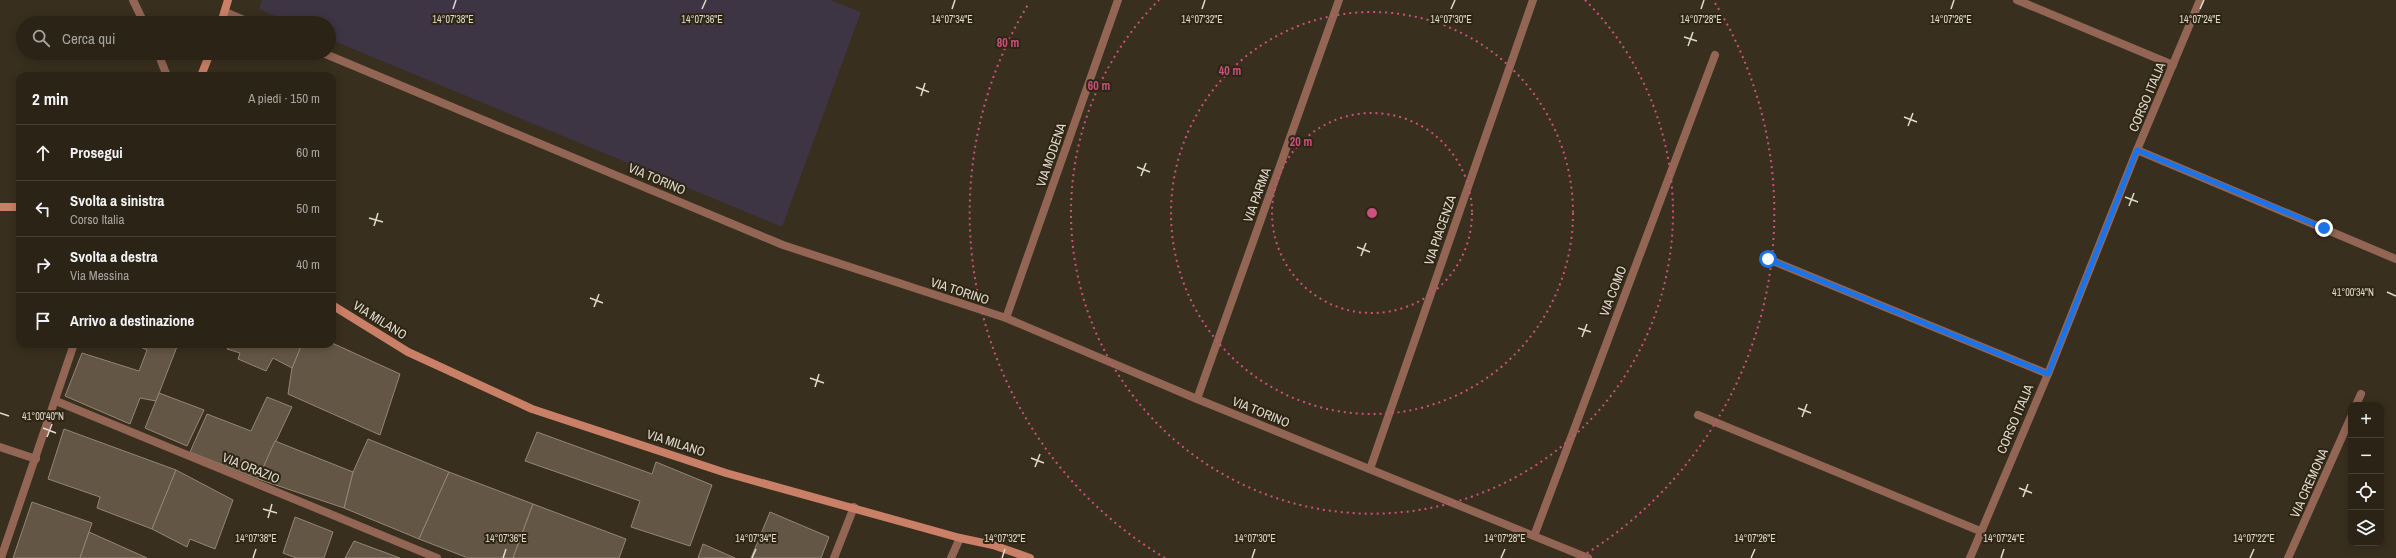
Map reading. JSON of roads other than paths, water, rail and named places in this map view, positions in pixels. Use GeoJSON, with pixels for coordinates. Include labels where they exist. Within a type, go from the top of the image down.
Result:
{"type":"FeatureCollection","features":[{"type":"Feature","properties":{"kind":"street"},"geometry":{"type":"LineString","coordinates":[[133,0],[141,16]]}},
{"type":"Feature","properties":{"kind":"street"},"geometry":{"type":"LineString","coordinates":[[224,16],[228,0]]}},
{"type":"Feature","properties":{"kind":"street","name":"VIA MODENA"},"geometry":{"type":"LineString","coordinates":[[1006,318],[1118,0]]}},
{"type":"Feature","properties":{"kind":"street","name":"VIA PARMA"},"geometry":{"type":"LineString","coordinates":[[1197,399],[1339,0]]}},
{"type":"Feature","properties":{"kind":"street","name":"VIA PIACENZA"},"geometry":{"type":"LineString","coordinates":[[1370,469],[1533,0]]}},
{"type":"Feature","properties":{"kind":"street"},"geometry":{"type":"LineString","coordinates":[[2017,0],[2173,65]]}},
{"type":"Feature","properties":{"kind":"street","name":"CORSO ITALIA"},"geometry":{"type":"LineString","coordinates":[[1970,558],[1980,531],[2048,374],[2137,150],[2200,0]]}},
{"type":"Feature","properties":{"kind":"street"},"geometry":{"type":"LineString","coordinates":[[225,12],[234,16]]}},
{"type":"Feature","properties":{"kind":"street","name":"VIA COMO"},"geometry":{"type":"LineString","coordinates":[[1534,536],[1715,55]]}},
{"type":"Feature","properties":{"kind":"street","name":"VIA TORINO"},"geometry":{"type":"LineString","coordinates":[[336,58],[783,245],[1006,318],[1197,399],[1588,558]]}},
{"type":"Feature","properties":{"kind":"street"},"geometry":{"type":"LineString","coordinates":[[161,60],[165,72]]}},
{"type":"Feature","properties":{"kind":"street"},"geometry":{"type":"LineString","coordinates":[[203,72],[208,60]]}},
{"type":"Feature","properties":{"kind":"street"},"geometry":{"type":"LineString","coordinates":[[2137,150],[2396,260]]}},
{"type":"Feature","properties":{"kind":"street"},"geometry":{"type":"LineString","coordinates":[[0,207],[16,207]]}},
{"type":"Feature","properties":{"kind":"street"},"geometry":{"type":"LineString","coordinates":[[1768,259],[2048,374]]}},
{"type":"Feature","properties":{"kind":"street","name":"VIA MILANO"},"geometry":{"type":"LineString","coordinates":[[336,307],[408,352],[532,409],[726,473],[854,507],[960,538],[993,545],[1030,558]]}},
{"type":"Feature","properties":{"kind":"street"},"geometry":{"type":"LineString","coordinates":[[1,558],[36,460],[73,348]]}},
{"type":"Feature","properties":{"kind":"street"},"geometry":{"type":"LineString","coordinates":[[2357,402],[2361,394]]}},
{"type":"Feature","properties":{"kind":"street","name":"VIA ORAZIO"},"geometry":{"type":"LineString","coordinates":[[56,401],[437,558]]}},
{"type":"Feature","properties":{"kind":"street"},"geometry":{"type":"LineString","coordinates":[[1698,415],[1980,531]]}},
{"type":"Feature","properties":{"kind":"street","name":"VIA CREMONA"},"geometry":{"type":"LineString","coordinates":[[2288,558],[2348,424]]}},
{"type":"Feature","properties":{"kind":"street"},"geometry":{"type":"LineString","coordinates":[[0,447],[36,460]]}},
{"type":"Feature","properties":{"kind":"street"},"geometry":{"type":"LineString","coordinates":[[834,558],[854,507]]}},
{"type":"Feature","properties":{"kind":"street"},"geometry":{"type":"LineString","coordinates":[[951,558],[960,538]]}}]}
